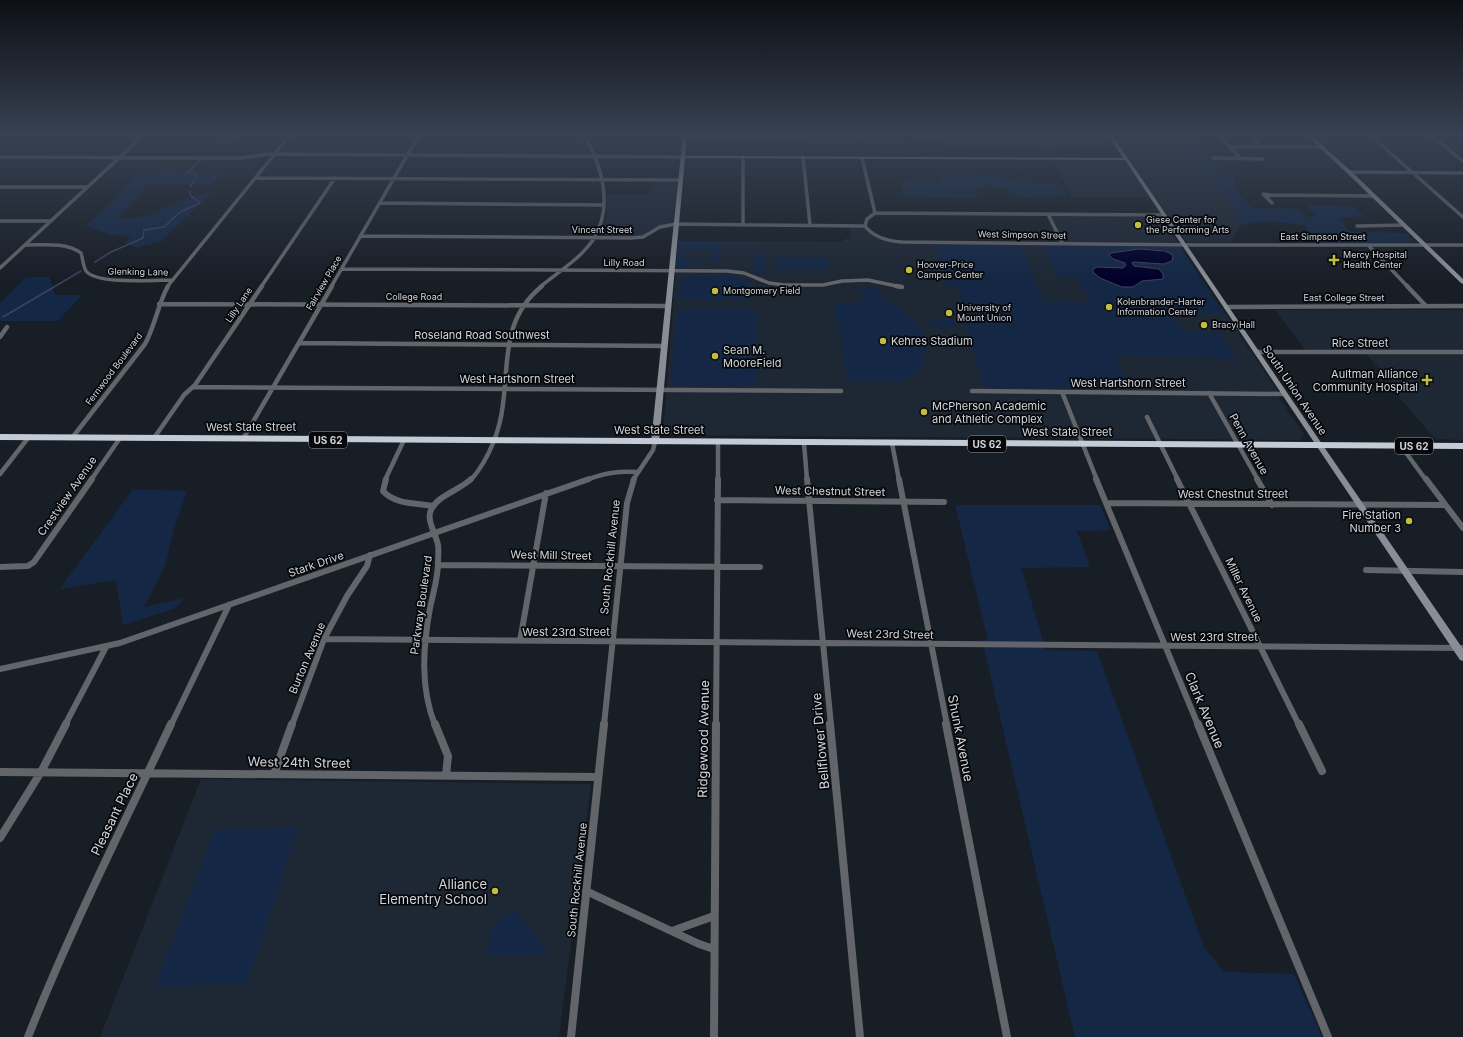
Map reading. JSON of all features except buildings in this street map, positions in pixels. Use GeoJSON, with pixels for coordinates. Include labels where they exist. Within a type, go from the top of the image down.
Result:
{"type":"FeatureCollection","features":[{"type":"Feature","properties":{"kind":"highway","name":"West State Street"},"geometry":{"type":"LineString","coordinates":[[0,437],[1319,446]]}},
{"type":"Feature","properties":{"kind":"highway","name":"US 62"},"geometry":{"type":"LineString","coordinates":[[1319,446],[1463,446]]}},
{"type":"Feature","properties":{"kind":"street"},"geometry":{"type":"LineString","coordinates":[[1,267],[91,183]]}},
{"type":"Feature","properties":{"kind":"street","name":"Fernwood Boulevard"},"geometry":{"type":"LineString","coordinates":[[72,438],[145,344],[155,327],[159,304],[173,280],[251,183]]}},
{"type":"Feature","properties":{"kind":"street","name":"Lilly Lane"},"geometry":{"type":"LineString","coordinates":[[154,438],[250,304],[331,183]]}},
{"type":"Feature","properties":{"kind":"street","name":"Fairview Place"},"geometry":{"type":"LineString","coordinates":[[243,439],[391,183]]}},
{"type":"Feature","properties":{"kind":"street"},"geometry":{"type":"LineString","coordinates":[[404,440],[384,482],[383,491],[386,495],[395,500],[432,506],[440,499],[460,489],[472,479],[484,462],[495,440],[500,423],[505,389],[505,359],[507,345],[514,322],[522,306],[537,289],[581,254],[595,238],[602,222],[604,205],[603,183]]}},
{"type":"Feature","properties":{"kind":"street","name":"South Rockhill Avenue"},"geometry":{"type":"LineString","coordinates":[[571,1037],[628,496],[637,472],[653,450],[656,442],[681,183]]}},
{"type":"Feature","properties":{"kind":"street"},"geometry":{"type":"LineString","coordinates":[[743,183],[743,225]]}},
{"type":"Feature","properties":{"kind":"street"},"geometry":{"type":"LineString","coordinates":[[806,183],[810,225]]}},
{"type":"Feature","properties":{"kind":"street"},"geometry":{"type":"LineString","coordinates":[[868,183],[875,213]]}},
{"type":"Feature","properties":{"kind":"street","name":"South Union Avenue"},"geometry":{"type":"LineString","coordinates":[[1143,183],[1404,572],[1460,648],[1463,657]]}},
{"type":"Feature","properties":{"kind":"street"},"geometry":{"type":"LineString","coordinates":[[1360,183],[1463,282]]}},
{"type":"Feature","properties":{"kind":"street"},"geometry":{"type":"LineString","coordinates":[[1425,183],[1463,217]]}},
{"type":"Feature","properties":{"kind":"street"},"geometry":{"type":"LineString","coordinates":[[0,187],[87,187]]}},
{"type":"Feature","properties":{"kind":"street"},"geometry":{"type":"LineString","coordinates":[[1272,202],[1269,196],[1373,196]]}},
{"type":"Feature","properties":{"kind":"street"},"geometry":{"type":"LineString","coordinates":[[380,203],[604,205]]}},
{"type":"Feature","properties":{"kind":"street"},"geometry":{"type":"LineString","coordinates":[[865,226],[867,220],[875,213],[1164,215]]}},
{"type":"Feature","properties":{"kind":"street"},"geometry":{"type":"LineString","coordinates":[[1048,214],[1062,243]]}},
{"type":"Feature","properties":{"kind":"street"},"geometry":{"type":"LineString","coordinates":[[0,221],[51,221]]}},
{"type":"Feature","properties":{"kind":"street","name":"Vincent Street"},"geometry":{"type":"LineString","coordinates":[[360,236],[595,238],[641,237],[660,227],[676,224],[865,226]]}},
{"type":"Feature","properties":{"kind":"street"},"geometry":{"type":"LineString","coordinates":[[1357,226],[1404,225]]}},
{"type":"Feature","properties":{"kind":"street","name":"West Simpson Street"},"geometry":{"type":"LineString","coordinates":[[865,226],[870,232],[878,236],[899,242],[1184,244]]}},
{"type":"Feature","properties":{"kind":"street","name":"East Simpson Street"},"geometry":{"type":"LineString","coordinates":[[1184,244],[1463,245]]}},
{"type":"Feature","properties":{"kind":"street","name":"Glenking Lane"},"geometry":{"type":"LineString","coordinates":[[25,245],[74,248],[81,253],[84,267],[87,272],[99,279],[173,280]]}},
{"type":"Feature","properties":{"kind":"street"},"geometry":{"type":"LineString","coordinates":[[1368,245],[1426,306]]}},
{"type":"Feature","properties":{"kind":"street","name":"Lilly Road"},"geometry":{"type":"LineString","coordinates":[[342,269],[736,271],[749,274],[769,283],[785,285],[823,285],[842,281],[868,280],[902,287]]}},
{"type":"Feature","properties":{"kind":"street","name":"College Road"},"geometry":{"type":"LineString","coordinates":[[159,304],[669,306]]}},
{"type":"Feature","properties":{"kind":"street","name":"East College Street"},"geometry":{"type":"LineString","coordinates":[[1226,307],[1463,306]]}},
{"type":"Feature","properties":{"kind":"street"},"geometry":{"type":"LineString","coordinates":[[0,337],[7,327]]}},
{"type":"Feature","properties":{"kind":"street","name":"Roseland Road Southwest"},"geometry":{"type":"LineString","coordinates":[[299,343],[665,346]]}},
{"type":"Feature","properties":{"kind":"street","name":"Rice Street"},"geometry":{"type":"LineString","coordinates":[[1256,352],[1463,352]]}},
{"type":"Feature","properties":{"kind":"street","name":"West Hartshorn Street"},"geometry":{"type":"LineString","coordinates":[[192,387],[841,391]]}},
{"type":"Feature","properties":{"kind":"street","name":"West Hartshorn Street"},"geometry":{"type":"LineString","coordinates":[[972,391],[1284,394]]}},
{"type":"Feature","properties":{"kind":"street","name":"Clark Avenue"},"geometry":{"type":"LineString","coordinates":[[1062,392],[1082,445],[1328,1037]]}},
{"type":"Feature","properties":{"kind":"street","name":"Penn Avenue"},"geometry":{"type":"LineString","coordinates":[[1209,393],[1272,505]]}},
{"type":"Feature","properties":{"kind":"street","name":"Miller Avenue"},"geometry":{"type":"LineString","coordinates":[[1147,417],[1322,771]]}},
{"type":"Feature","properties":{"kind":"street"},"geometry":{"type":"LineString","coordinates":[[0,474],[28,438]]}},
{"type":"Feature","properties":{"kind":"street","name":"Crestview Avenue"},"geometry":{"type":"LineString","coordinates":[[0,567],[30,565],[120,438]]}},
{"type":"Feature","properties":{"kind":"street","name":"Ridgewood Avenue"},"geometry":{"type":"LineString","coordinates":[[714,1037],[718,442]]}},
{"type":"Feature","properties":{"kind":"street","name":"Bellflower Drive"},"geometry":{"type":"LineString","coordinates":[[804,443],[860,1037]]}},
{"type":"Feature","properties":{"kind":"street","name":"Shunk Avenue"},"geometry":{"type":"LineString","coordinates":[[892,443],[1007,1037]]}},
{"type":"Feature","properties":{"kind":"street"},"geometry":{"type":"LineString","coordinates":[[1401,446],[1463,528]]}},
{"type":"Feature","properties":{"kind":"street","name":"Stark Drive"},"geometry":{"type":"LineString","coordinates":[[0,669],[106,647],[602,474],[618,471],[637,472]]}},
{"type":"Feature","properties":{"kind":"street"},"geometry":{"type":"LineString","coordinates":[[520,641],[546,493]]}},
{"type":"Feature","properties":{"kind":"street","name":"West Chestnut Street"},"geometry":{"type":"LineString","coordinates":[[717,500],[944,502]]}},
{"type":"Feature","properties":{"kind":"street","name":"West Chestnut Street"},"geometry":{"type":"LineString","coordinates":[[1106,503],[1445,505]]}},
{"type":"Feature","properties":{"kind":"street","name":"Parkway Boulevard"},"geometry":{"type":"LineString","coordinates":[[432,506],[429,516],[438,545],[438,565],[425,641],[423,673],[425,692],[433,721],[448,756],[446,775]]}},
{"type":"Feature","properties":{"kind":"street","name":"Burton Avenue"},"geometry":{"type":"LineString","coordinates":[[274,774],[311,671],[324,640],[347,596],[368,566],[370,555]]}},
{"type":"Feature","properties":{"kind":"street","name":"West Mill Street"},"geometry":{"type":"LineString","coordinates":[[438,565],[760,567]]}},
{"type":"Feature","properties":{"kind":"street"},"geometry":{"type":"LineString","coordinates":[[1366,570],[1404,572],[1463,572]]}},
{"type":"Feature","properties":{"kind":"street","name":"Pleasant Place"},"geometry":{"type":"LineString","coordinates":[[28,1037],[50,980],[72,930],[228,605]]}},
{"type":"Feature","properties":{"kind":"street","name":"West 23rd Street"},"geometry":{"type":"LineString","coordinates":[[324,640],[1460,648]]}},
{"type":"Feature","properties":{"kind":"street"},"geometry":{"type":"LineString","coordinates":[[0,838],[41,772],[106,647]]}},
{"type":"Feature","properties":{"kind":"street","name":"West 24th Street"},"geometry":{"type":"LineString","coordinates":[[0,772],[598,777]]}},
{"type":"Feature","properties":{"kind":"street"},"geometry":{"type":"LineString","coordinates":[[586,891],[672,932],[714,949]]}},
{"type":"Feature","properties":{"kind":"street"},"geometry":{"type":"LineString","coordinates":[[672,932],[714,916]]}},
{"type":"Feature","properties":{"kind":"shaded area"},"geometry":{"type":"Polygon","coordinates":[[[129,183],[212,183],[211,185],[148,185],[118,218],[143,216],[154,213],[188,198],[212,193],[161,241],[138,248],[125,243],[131,236],[111,235],[86,226],[129,183]]]}},
{"type":"Feature","properties":{"kind":"shaded area"},"geometry":{"type":"Polygon","coordinates":[[[653,183],[677,183],[673,223],[658,226],[643,235],[638,236],[600,236],[607,213],[607,194],[651,194],[653,183]]]}},
{"type":"Feature","properties":{"kind":"shaded area"},"geometry":{"type":"Polygon","coordinates":[[[901,183],[1060,183],[1068,195],[1023,198],[1002,188],[987,186],[973,189],[977,198],[905,197],[901,183]]]}},
{"type":"Feature","properties":{"kind":"shaded area"},"geometry":{"type":"Polygon","coordinates":[[[1064,183],[1143,183],[1153,198],[1072,198],[1064,183]]]}},
{"type":"Feature","properties":{"kind":"shaded area"},"geometry":{"type":"Polygon","coordinates":[[[1144,183],[1215,183],[1234,207],[1241,225],[1230,243],[1187,242],[1144,183]]]}},
{"type":"Feature","properties":{"kind":"shaded area"},"geometry":{"type":"Polygon","coordinates":[[[1215,183],[1235,183],[1238,193],[1252,208],[1298,209],[1308,218],[1317,217],[1306,205],[1354,207],[1364,216],[1338,218],[1351,232],[1406,233],[1415,242],[1320,244],[1308,231],[1306,225],[1263,221],[1241,225],[1234,207],[1215,183]]]}},
{"type":"Feature","properties":{"kind":"shaded area","name":"University of Mount Union"},"geometry":{"type":"Polygon","coordinates":[[[1050,215],[1160,217],[1277,390],[1279,398],[1304,434],[1301,440],[663,435],[678,241],[843,242],[844,239],[851,238],[849,226],[863,228],[881,240],[901,244],[1064,244],[1050,215]]]}},
{"type":"Feature","properties":{"kind":"shaded area"},"geometry":{"type":"Polygon","coordinates":[[[678,241],[760,241],[760,244],[721,243],[723,248],[720,248],[719,261],[694,261],[694,259],[711,259],[711,249],[680,249],[678,248],[678,241]]]}},
{"type":"Feature","properties":{"kind":"shaded area"},"geometry":{"type":"Polygon","coordinates":[[[936,246],[1021,246],[1044,301],[1089,301],[1078,277],[1058,277],[1043,246],[1180,247],[1224,314],[1172,314],[1182,331],[1219,331],[1237,359],[1115,355],[1130,388],[984,387],[968,331],[959,289],[944,285],[945,278],[936,246]]]}},
{"type":"Feature","properties":{"kind":"shaded area"},"geometry":{"type":"Polygon","coordinates":[[[1139,249],[1165,251],[1173,255],[1172,261],[1164,264],[1132,263],[1134,266],[1159,269],[1163,274],[1163,279],[1142,281],[1133,287],[1122,287],[1100,278],[1093,272],[1093,269],[1097,267],[1123,268],[1126,265],[1125,263],[1113,259],[1109,255],[1111,253],[1139,249]]]}},
{"type":"Feature","properties":{"kind":"shaded area"},"geometry":{"type":"Polygon","coordinates":[[[677,252],[685,252],[685,261],[691,261],[691,267],[722,268],[677,268],[677,252]]]}},
{"type":"Feature","properties":{"kind":"shaded area"},"geometry":{"type":"Polygon","coordinates":[[[754,254],[770,254],[764,255],[766,269],[765,273],[756,273],[751,271],[751,269],[755,269],[754,254]]]}},
{"type":"Feature","properties":{"kind":"shaded area"},"geometry":{"type":"Polygon","coordinates":[[[776,257],[828,257],[829,269],[778,269],[776,257]]]}},
{"type":"Feature","properties":{"kind":"shaded area","name":"Montgomery Field"},"geometry":{"type":"Polygon","coordinates":[[[682,276],[733,276],[749,281],[750,300],[680,300],[682,276]]]}},
{"type":"Feature","properties":{"kind":"shaded area"},"geometry":{"type":"Polygon","coordinates":[[[26,277],[50,277],[55,295],[82,295],[58,321],[0,321],[0,303],[26,277]]]}},
{"type":"Feature","properties":{"kind":"shaded area","name":"Kehres Stadium"},"geometry":{"type":"Polygon","coordinates":[[[864,288],[877,288],[880,298],[902,310],[907,318],[914,319],[915,325],[920,325],[927,354],[922,354],[924,366],[904,381],[854,381],[846,377],[839,325],[837,324],[834,303],[850,303],[862,300],[865,298],[864,294],[859,294],[858,290],[864,290],[864,288]]]}},
{"type":"Feature","properties":{"kind":"shaded area","name":"Sean M. MooreField"},"geometry":{"type":"Polygon","coordinates":[[[678,309],[748,309],[757,312],[758,386],[675,386],[671,384],[678,309]]]}},
{"type":"Feature","properties":{"kind":"shaded area","name":"Aultman Alliance Community Hospital"},"geometry":{"type":"Polygon","coordinates":[[[1275,310],[1463,310],[1463,440],[1435,439],[1395,392],[1397,388],[1362,350],[1306,350],[1275,310]]]}},
{"type":"Feature","properties":{"kind":"shaded area"},"geometry":{"type":"Polygon","coordinates":[[[927,320],[955,320],[956,326],[959,328],[934,328],[927,320]]]}},
{"type":"Feature","properties":{"kind":"shaded area"},"geometry":{"type":"Polygon","coordinates":[[[133,489],[187,491],[174,529],[165,566],[144,607],[184,598],[176,608],[123,625],[116,580],[60,589],[133,489]]]}},
{"type":"Feature","properties":{"kind":"shaded area"},"geometry":{"type":"Polygon","coordinates":[[[955,505],[1100,505],[1111,530],[1077,531],[1090,567],[1021,568],[1046,650],[1097,651],[1204,947],[1224,972],[1294,974],[1322,1037],[1075,1037],[982,640],[988,640],[955,505]]]}},
{"type":"Feature","properties":{"kind":"shaded area"},"geometry":{"type":"Polygon","coordinates":[[[201,779],[591,784],[559,1037],[100,1037],[201,779]]]}},
{"type":"Feature","properties":{"kind":"shaded area"},"geometry":{"type":"Polygon","coordinates":[[[298,828],[247,983],[155,986],[215,830],[298,828]]]}},
{"type":"Feature","properties":{"kind":"shaded area"},"geometry":{"type":"Polygon","coordinates":[[[515,909],[548,953],[545,956],[487,955],[492,927],[515,909]]]}},
{"type":"Feature","properties":{"kind":"waterway"},"geometry":{"type":"LineString","coordinates":[[190,187],[192,183]]}},
{"type":"Feature","properties":{"kind":"waterway"},"geometry":{"type":"LineString","coordinates":[[95,262],[111,252],[143,238],[144,230],[164,227],[180,212],[200,203],[190,195],[190,191]]}},
{"type":"Feature","properties":{"kind":"waterway"},"geometry":{"type":"LineString","coordinates":[[3,317],[81,271]]}},
{"type":"Feature","properties":{"kind":"place","name":"Giese Center for the Performing Arts"},"geometry":{"type":"Point","coordinates":[1138,225]}},
{"type":"Feature","properties":{"kind":"place","name":"Mercy Hospital Health Center"},"geometry":{"type":"Point","coordinates":[1334,260]}},
{"type":"Feature","properties":{"kind":"place","name":"Hoover-Price Campus Center"},"geometry":{"type":"Point","coordinates":[909,270]}},
{"type":"Feature","properties":{"kind":"place","name":"Montgomery Field"},"geometry":{"type":"Point","coordinates":[715,291]}},
{"type":"Feature","properties":{"kind":"place","name":"Kolenbrander-Harter Information Center"},"geometry":{"type":"Point","coordinates":[1109,307]}},
{"type":"Feature","properties":{"kind":"place","name":"University of Mount Union"},"geometry":{"type":"Point","coordinates":[949,313]}},
{"type":"Feature","properties":{"kind":"place","name":"Bracy Hall"},"geometry":{"type":"Point","coordinates":[1204,325]}},
{"type":"Feature","properties":{"kind":"place","name":"Kehres Stadium"},"geometry":{"type":"Point","coordinates":[883,341]}},
{"type":"Feature","properties":{"kind":"place","name":"Sean M. MooreField"},"geometry":{"type":"Point","coordinates":[715,356]}},
{"type":"Feature","properties":{"kind":"place","name":"Aultman Alliance Community Hospital"},"geometry":{"type":"Point","coordinates":[1427,380]}},
{"type":"Feature","properties":{"kind":"place","name":"McPherson Academic and Athletic Complex"},"geometry":{"type":"Point","coordinates":[924,412]}},
{"type":"Feature","properties":{"kind":"place","name":"Fire Station Number 3"},"geometry":{"type":"Point","coordinates":[1409,521]}},
{"type":"Feature","properties":{"kind":"place","name":"Alliance Elementry School"},"geometry":{"type":"Point","coordinates":[495,891]}}]}
